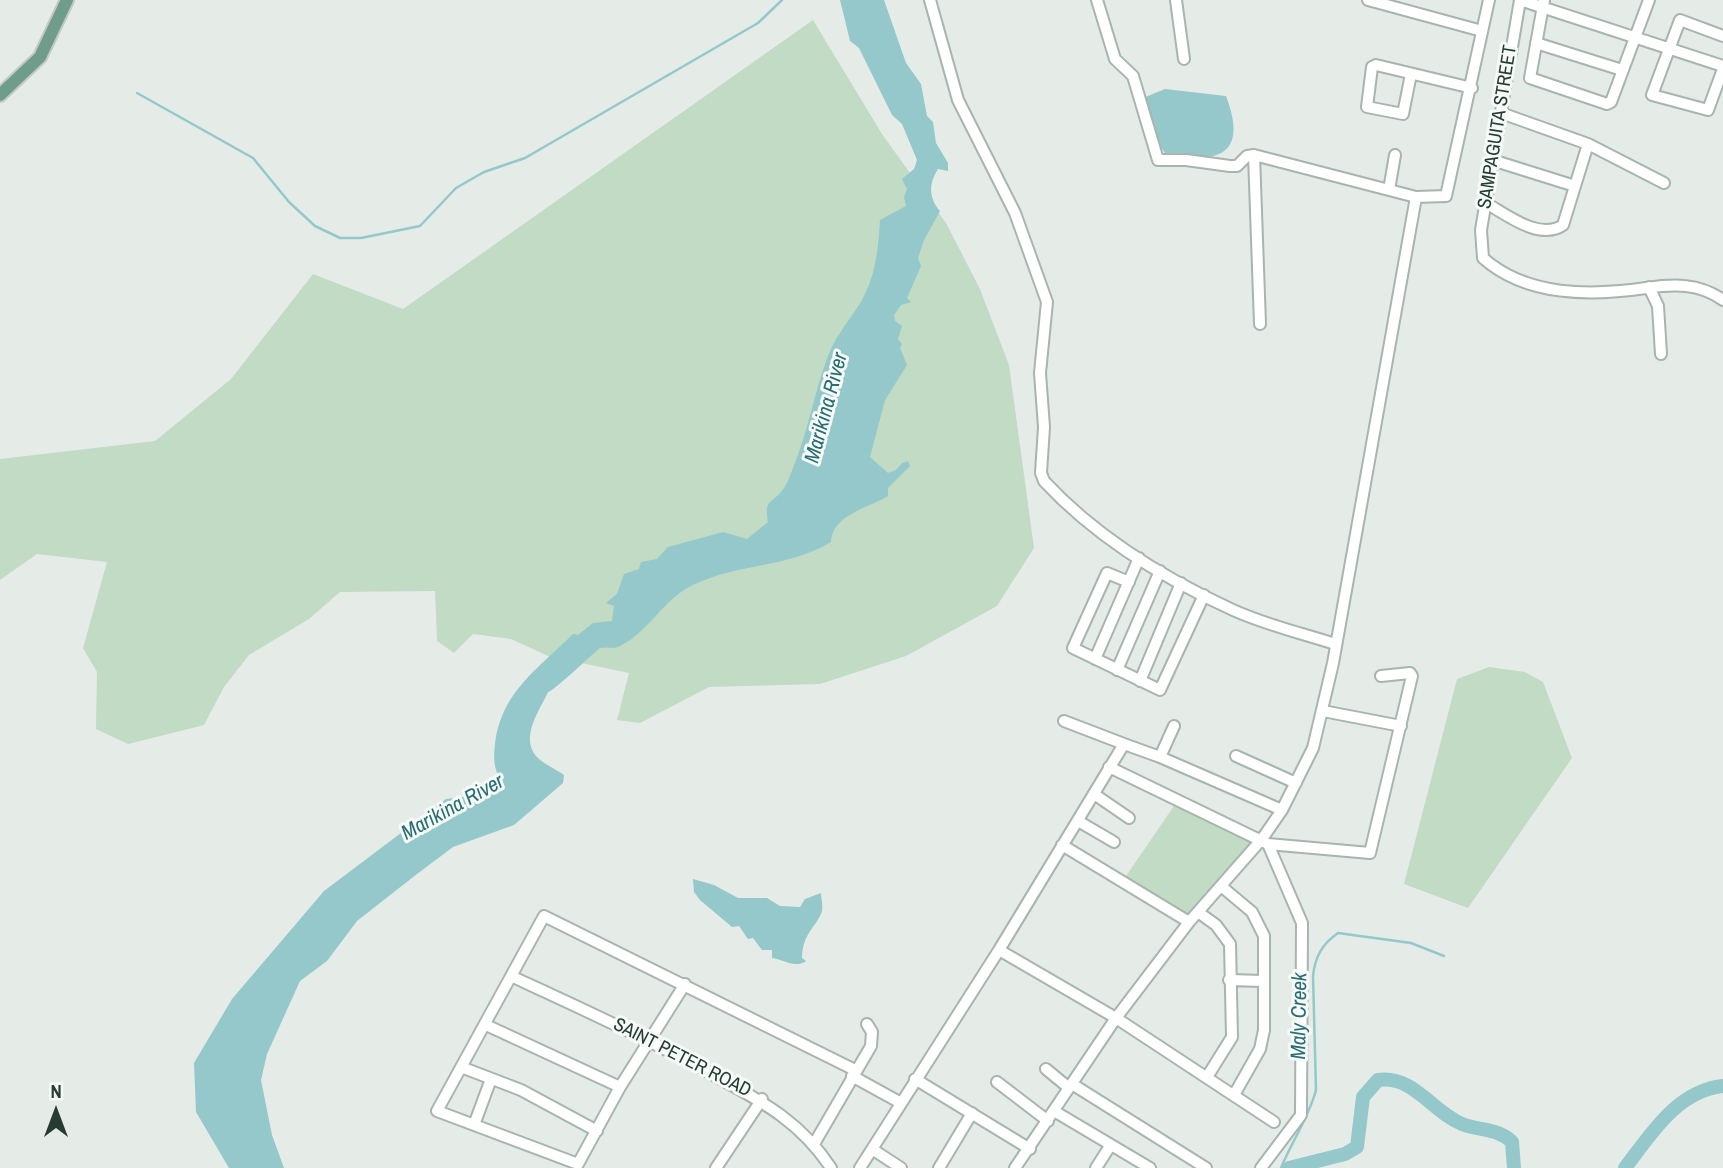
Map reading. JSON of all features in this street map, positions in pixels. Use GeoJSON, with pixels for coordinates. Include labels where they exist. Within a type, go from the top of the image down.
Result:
{"type":"FeatureCollection","features":[{"type":"Feature","properties":{"kind":"main road"},"geometry":{"type":"LineString","coordinates":[[0,95],[40,57],[68,0]]}},
{"type":"Feature","properties":{"kind":"street"},"geometry":{"type":"LineString","coordinates":[[930,0],[958,100],[1015,213],[1047,302],[1040,373],[1044,427],[1041,473],[1062,499],[1086,521],[1160,571],[1203,595],[1270,624],[1335,644]]}},
{"type":"Feature","properties":{"kind":"street"},"geometry":{"type":"LineString","coordinates":[[1097,0],[1115,59],[1133,76],[1158,160],[1186,160],[1237,166],[1250,156]]}},
{"type":"Feature","properties":{"kind":"street"},"geometry":{"type":"LineString","coordinates":[[1176,0],[1184,59]]}},
{"type":"Feature","properties":{"kind":"street"},"geometry":{"type":"LineString","coordinates":[[1368,0],[1482,31]]}},
{"type":"Feature","properties":{"kind":"street"},"geometry":{"type":"LineString","coordinates":[[1250,156],[1416,197],[1446,197],[1472,88],[1489,0]]}},
{"type":"Feature","properties":{"kind":"street"},"geometry":{"type":"LineString","coordinates":[[1520,0],[1544,3],[1671,48],[1723,67],[1708,110],[1653,96],[1671,48],[1681,19],[1723,36]]}},
{"type":"Feature","properties":{"kind":"street","name":"SAMPAGUITA STREET"},"geometry":{"type":"LineString","coordinates":[[1520,0],[1492,160],[1481,255],[1493,267],[1521,282],[1560,290],[1585,293],[1649,288]]}},
{"type":"Feature","properties":{"kind":"street"},"geometry":{"type":"LineString","coordinates":[[1544,3],[1531,79],[1607,104],[1611,102],[1636,36],[1646,1]]}},
{"type":"Feature","properties":{"kind":"street"},"geometry":{"type":"LineString","coordinates":[[1536,43],[1622,70]]}},
{"type":"Feature","properties":{"kind":"street"},"geometry":{"type":"LineString","coordinates":[[1411,74],[1402,114],[1367,107],[1374,66],[1411,74],[1472,88]]}},
{"type":"Feature","properties":{"kind":"street"},"geometry":{"type":"LineString","coordinates":[[1501,113],[1588,144],[1664,183]]}},
{"type":"Feature","properties":{"kind":"street"},"geometry":{"type":"LineString","coordinates":[[1486,203],[1520,222],[1540,230],[1555,231],[1563,225],[1588,144]]}},
{"type":"Feature","properties":{"kind":"street"},"geometry":{"type":"LineString","coordinates":[[1389,190],[1395,155]]}},
{"type":"Feature","properties":{"kind":"street"},"geometry":{"type":"LineString","coordinates":[[1250,156],[1260,324]]}},
{"type":"Feature","properties":{"kind":"street"},"geometry":{"type":"LineString","coordinates":[[1492,160],[1575,186]]}},
{"type":"Feature","properties":{"kind":"street"},"geometry":{"type":"LineString","coordinates":[[1015,1168],[1116,1018],[1189,922],[1220,886],[1265,842],[1313,748],[1323,711],[1416,197]]}},
{"type":"Feature","properties":{"kind":"street"},"geometry":{"type":"LineString","coordinates":[[1661,354],[1658,306],[1649,288],[1670,283],[1687,285],[1707,290],[1723,300]]}},
{"type":"Feature","properties":{"kind":"street"},"geometry":{"type":"LineString","coordinates":[[1095,659],[1139,558]]}},
{"type":"Feature","properties":{"kind":"street"},"geometry":{"type":"LineString","coordinates":[[1117,670],[1160,571]]}},
{"type":"Feature","properties":{"kind":"street"},"geometry":{"type":"LineString","coordinates":[[1129,582],[1107,573],[1073,648],[1160,690],[1203,595]]}},
{"type":"Feature","properties":{"kind":"street"},"geometry":{"type":"LineString","coordinates":[[1140,681],[1181,583]]}},
{"type":"Feature","properties":{"kind":"street"},"geometry":{"type":"LineString","coordinates":[[1109,767],[1265,842],[1370,853],[1412,674],[1381,676]]}},
{"type":"Feature","properties":{"kind":"street"},"geometry":{"type":"LineString","coordinates":[[1323,711],[1401,726]]}},
{"type":"Feature","properties":{"kind":"street"},"geometry":{"type":"LineString","coordinates":[[1064,721],[1160,757],[1282,810]]}},
{"type":"Feature","properties":{"kind":"street"},"geometry":{"type":"LineString","coordinates":[[1160,757],[1174,726]]}},
{"type":"Feature","properties":{"kind":"street"},"geometry":{"type":"LineString","coordinates":[[860,1168],[999,950],[1124,744]]}},
{"type":"Feature","properties":{"kind":"street"},"geometry":{"type":"LineString","coordinates":[[1236,756],[1296,783]]}},
{"type":"Feature","properties":{"kind":"street"},"geometry":{"type":"LineString","coordinates":[[1094,794],[1129,818]]}},
{"type":"Feature","properties":{"kind":"street"},"geometry":{"type":"LineString","coordinates":[[1078,821],[1114,842]]}},
{"type":"Feature","properties":{"kind":"street"},"geometry":{"type":"LineString","coordinates":[[1261,1168],[1301,1115],[1302,923],[1265,842]]}},
{"type":"Feature","properties":{"kind":"street"},"geometry":{"type":"LineString","coordinates":[[1062,845],[1189,922]]}},
{"type":"Feature","properties":{"kind":"street"},"geometry":{"type":"LineString","coordinates":[[1220,886],[1252,912],[1264,936],[1264,1030],[1260,1049],[1234,1095]]}},
{"type":"Feature","properties":{"kind":"street"},"geometry":{"type":"LineString","coordinates":[[1199,912],[1223,932],[1230,944],[1232,1037],[1207,1077]]}},
{"type":"Feature","properties":{"kind":"street"},"geometry":{"type":"LineString","coordinates":[[685,984],[620,1087],[578,1164],[437,1111],[513,977],[544,916],[685,984],[853,1073],[901,1103]]}},
{"type":"Feature","properties":{"kind":"street"},"geometry":{"type":"LineString","coordinates":[[999,950],[1116,1018],[1274,1122]]}},
{"type":"Feature","properties":{"kind":"street","name":"SAINT PETER ROAD"},"geometry":{"type":"LineString","coordinates":[[513,977],[650,1040],[762,1099],[814,1144],[825,1166]]}},
{"type":"Feature","properties":{"kind":"street"},"geometry":{"type":"LineString","coordinates":[[1229,980],[1263,981]]}},
{"type":"Feature","properties":{"kind":"street"},"geometry":{"type":"LineString","coordinates":[[814,1144],[873,1040],[867,1024]]}},
{"type":"Feature","properties":{"kind":"street"},"geometry":{"type":"LineString","coordinates":[[486,1025],[620,1087]]}},
{"type":"Feature","properties":{"kind":"street"},"geometry":{"type":"LineString","coordinates":[[461,1067],[521,1090],[597,1131]]}},
{"type":"Feature","properties":{"kind":"street"},"geometry":{"type":"LineString","coordinates":[[1046,1069],[1206,1168]]}},
{"type":"Feature","properties":{"kind":"street"},"geometry":{"type":"LineString","coordinates":[[474,1125],[491,1079]]}},
{"type":"Feature","properties":{"kind":"street"},"geometry":{"type":"LineString","coordinates":[[915,1079],[1030,1149]]}},
{"type":"Feature","properties":{"kind":"street"},"geometry":{"type":"LineString","coordinates":[[996,1082],[1051,1116],[1150,1168]]}},
{"type":"Feature","properties":{"kind":"street"},"geometry":{"type":"LineString","coordinates":[[716,1168],[762,1099]]}},
{"type":"Feature","properties":{"kind":"street"},"geometry":{"type":"LineString","coordinates":[[939,1168],[972,1113]]}},
{"type":"Feature","properties":{"kind":"street"},"geometry":{"type":"LineString","coordinates":[[1096,1168],[1110,1146]]}},
{"type":"Feature","properties":{"kind":"street"},"geometry":{"type":"LineString","coordinates":[[872,1149],[901,1168]]}},
{"type":"Feature","properties":{"kind":"green space"},"geometry":{"type":"Polygon","coordinates":[[[813,20],[882,134],[946,223],[980,289],[1009,365],[1034,548],[997,606],[906,656],[820,684],[709,687],[640,723],[617,720],[629,673],[548,656],[511,639],[473,634],[454,653],[437,641],[435,591],[340,592],[309,619],[249,655],[224,687],[204,725],[128,744],[96,729],[97,672],[83,648],[107,562],[37,554],[0,580],[0,459],[155,441],[231,379],[313,274],[403,309],[813,20]]]}},
{"type":"Feature","properties":{"kind":"green space"},"geometry":{"type":"Polygon","coordinates":[[[1489,667],[1525,672],[1543,682],[1572,758],[1468,908],[1404,884],[1457,679],[1489,667]]]}},
{"type":"Feature","properties":{"kind":"green space"},"geometry":{"type":"Polygon","coordinates":[[[1178,800],[1258,835],[1188,918],[1124,879],[1178,800]]]}},
{"type":"Feature","properties":{"kind":"water","name":"Marikina River"},"geometry":{"type":"Polygon","coordinates":[[[840,0],[884,0],[906,63],[921,84],[927,116],[933,122],[936,143],[948,163],[948,171],[938,169],[933,180],[932,195],[940,211],[924,240],[918,258],[921,266],[907,298],[911,302],[901,305],[894,315],[895,321],[902,326],[898,339],[902,344],[900,348],[907,365],[885,400],[870,457],[888,473],[908,461],[910,466],[888,488],[888,496],[844,519],[833,533],[831,542],[797,557],[728,572],[693,585],[673,598],[631,640],[617,647],[600,648],[548,692],[533,723],[530,740],[536,756],[564,775],[563,783],[514,825],[453,847],[417,874],[357,921],[327,961],[300,981],[267,1054],[261,1080],[272,1135],[284,1168],[229,1168],[196,1112],[194,1063],[232,999],[324,891],[446,799],[462,797],[496,779],[498,775],[494,756],[495,743],[505,709],[524,682],[573,634],[578,635],[593,623],[612,621],[614,606],[606,603],[617,594],[624,574],[639,569],[641,562],[657,559],[668,547],[723,532],[747,539],[768,522],[767,507],[783,490],[791,474],[828,356],[867,290],[876,256],[880,220],[906,206],[904,197],[907,189],[902,179],[914,169],[917,160],[902,124],[892,115],[859,48],[850,41],[840,0]]]}},
{"type":"Feature","properties":{"kind":"water"},"geometry":{"type":"Polygon","coordinates":[[[1165,89],[1226,96],[1233,132],[1231,144],[1224,152],[1200,158],[1165,153],[1156,140],[1143,98],[1165,89]]]}},
{"type":"Feature","properties":{"kind":"water"},"geometry":{"type":"Polygon","coordinates":[[[693,879],[714,885],[738,898],[767,898],[780,906],[800,907],[805,899],[821,893],[822,912],[804,944],[802,958],[806,961],[793,964],[772,958],[772,950],[762,950],[753,938],[748,939],[739,926],[732,927],[700,900],[694,892],[693,879]]]}},
{"type":"Feature","properties":{"kind":"waterway"},"geometry":{"type":"LineString","coordinates":[[137,93],[253,158],[289,202],[315,226],[340,238],[361,238],[420,226],[456,188],[484,172],[525,158],[758,23],[782,0]]}},
{"type":"Feature","properties":{"kind":"waterway","name":"Maly Creek"},"geometry":{"type":"LineString","coordinates":[[1281,1168],[1316,1090],[1313,976],[1324,946],[1338,933],[1411,943],[1444,956]]}},
{"type":"Feature","properties":{"kind":"waterway"},"geometry":{"type":"LineString","coordinates":[[1289,1168],[1345,1154],[1357,1147],[1363,1097],[1378,1080],[1402,1083],[1462,1124],[1507,1137],[1512,1142],[1514,1168]]}},
{"type":"Feature","properties":{"kind":"waterway"},"geometry":{"type":"LineString","coordinates":[[1625,1168],[1655,1128],[1679,1105],[1692,1096],[1723,1086]]}}]}
